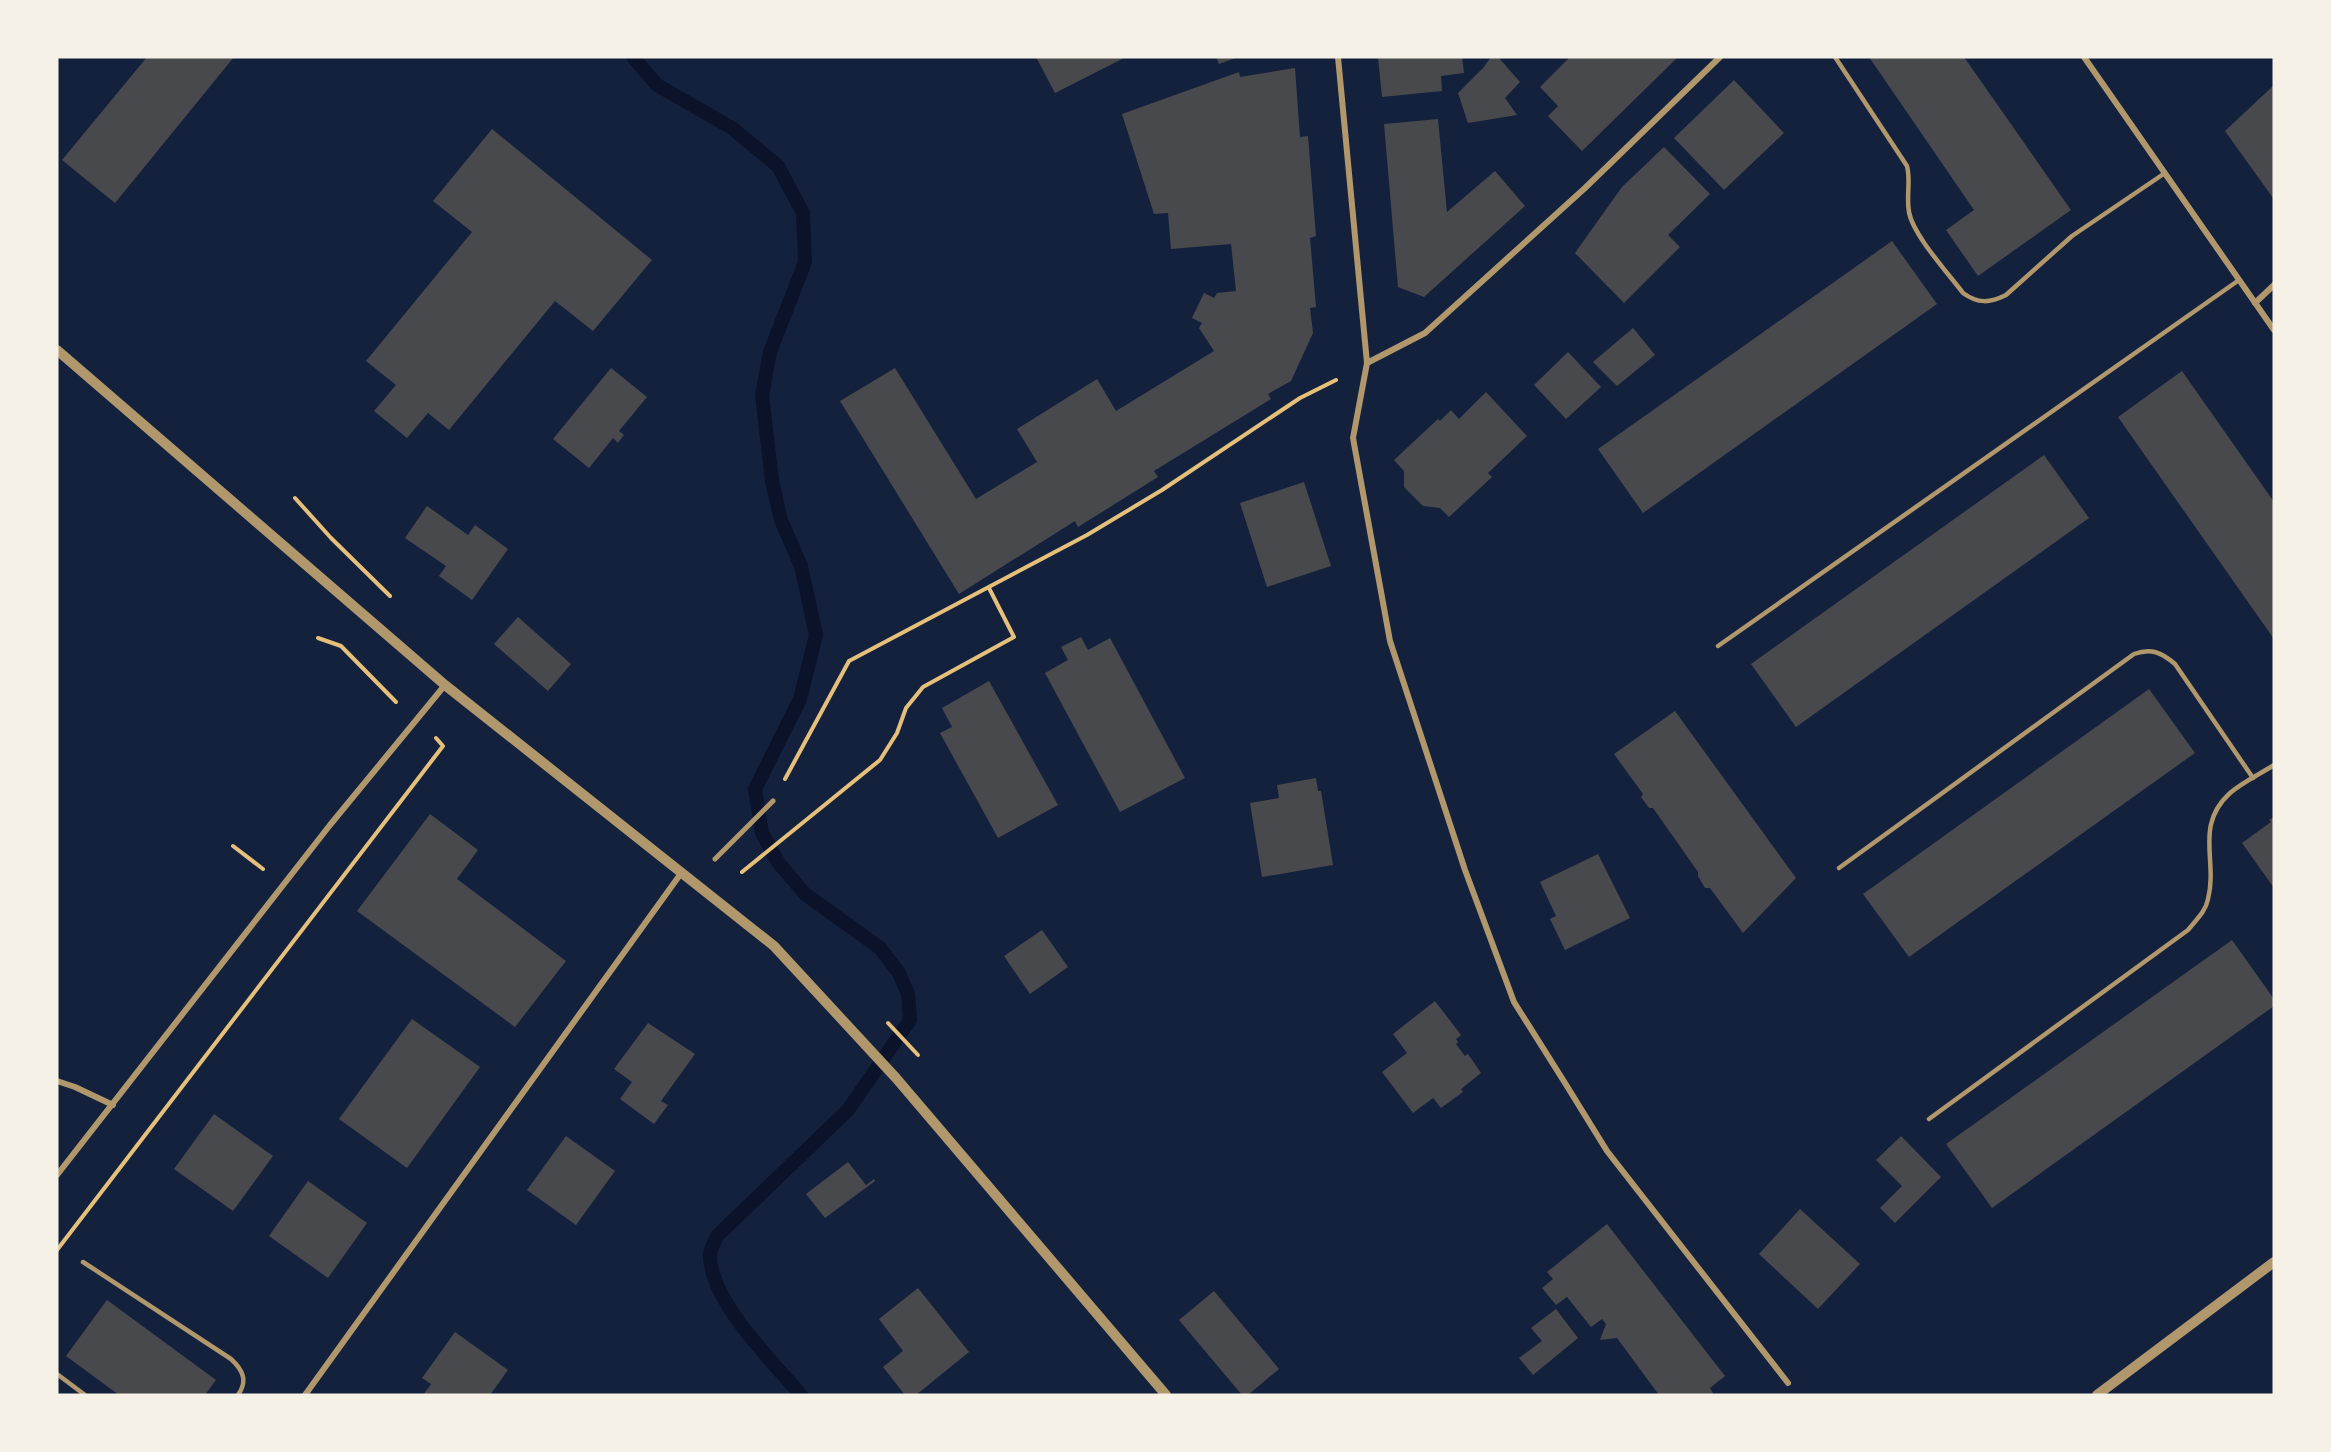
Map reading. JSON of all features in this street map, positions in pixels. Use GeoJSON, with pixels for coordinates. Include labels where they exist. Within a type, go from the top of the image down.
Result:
{"type":"FeatureCollection","features":[{"type":"Feature","properties":{"kind":"street"},"geometry":{"type":"LineString","coordinates":[[1338,57],[1367,363],[1353,438],[1390,640],[1465,870],[1514,1002],[1607,1151],[1788,1383]]}},
{"type":"Feature","properties":{"kind":"street"},"geometry":{"type":"LineString","coordinates":[[1367,363],[1425,333],[1585,188],[1720,57]]}},
{"type":"Feature","properties":{"kind":"street"},"geometry":{"type":"LineString","coordinates":[[2084,57],[2274,330]]}},
{"type":"Feature","properties":{"kind":"street"},"geometry":{"type":"LineString","coordinates":[[2255,303],[2274,285]]}},
{"type":"Feature","properties":{"kind":"street"},"geometry":{"type":"LineString","coordinates":[[57,350],[445,685],[774,946],[863,1040],[1166,1395]]}},
{"type":"Feature","properties":{"kind":"street"},"geometry":{"type":"LineString","coordinates":[[57,1175],[283,885],[445,685]]}},
{"type":"Feature","properties":{"kind":"street"},"geometry":{"type":"LineString","coordinates":[[715,859],[773,801]]}},
{"type":"Feature","properties":{"kind":"street"},"geometry":{"type":"LineString","coordinates":[[305,1395],[682,871]]}},
{"type":"Feature","properties":{"kind":"street"},"geometry":{"type":"LineString","coordinates":[[57,1081],[113,1105]]}},
{"type":"Feature","properties":{"kind":"street"},"geometry":{"type":"LineString","coordinates":[[2097,1395],[2274,1262]]}},
{"type":"Feature","properties":{"kind":"lane"},"geometry":{"type":"LineString","coordinates":[[1835,57],[1907,166],[1910,179],[1908,211],[1913,225],[1963,293],[1971,299],[1983,303],[1995,301],[2006,295],[2072,236],[2164,173]]}},
{"type":"Feature","properties":{"kind":"lane"},"geometry":{"type":"LineString","coordinates":[[1718,646],[2239,280]]}},
{"type":"Feature","properties":{"kind":"lane"},"geometry":{"type":"LineString","coordinates":[[1839,868],[2134,654],[2144,651],[2156,651],[2175,664],[2253,778]]}},
{"type":"Feature","properties":{"kind":"lane"},"geometry":{"type":"LineString","coordinates":[[1929,1119],[2188,930],[2200,916],[2208,900],[2210,884],[2208,836],[2212,819],[2231,792],[2274,765]]}},
{"type":"Feature","properties":{"kind":"lane"},"geometry":{"type":"LineString","coordinates":[[83,1262],[231,1359],[240,1367],[245,1378],[243,1389],[238,1395]]}},
{"type":"Feature","properties":{"kind":"lane"},"geometry":{"type":"LineString","coordinates":[[57,1374],[85,1395]]}},
{"type":"Feature","properties":{"kind":"path"},"geometry":{"type":"LineString","coordinates":[[773,801],[849,661],[1087,536],[1162,490],[1300,398],[1367,363]]}},
{"type":"Feature","properties":{"kind":"path"},"geometry":{"type":"LineString","coordinates":[[296,498],[331,538],[390,596]]}},
{"type":"Feature","properties":{"kind":"path"},"geometry":{"type":"LineString","coordinates":[[753,864],[880,760],[897,733],[906,708],[923,687],[1014,637],[989,588]]}},
{"type":"Feature","properties":{"kind":"path"},"geometry":{"type":"LineString","coordinates":[[318,638],[342,646],[397,703]]}},
{"type":"Feature","properties":{"kind":"path"},"geometry":{"type":"LineString","coordinates":[[57,1250],[442,746],[433,735]]}},
{"type":"Feature","properties":{"kind":"path"},"geometry":{"type":"LineString","coordinates":[[233,846],[283,885]]}},
{"type":"Feature","properties":{"kind":"path"},"geometry":{"type":"LineString","coordinates":[[885,1020],[918,1055]]}},
{"type":"Feature","properties":{"kind":"building"},"geometry":{"type":"Polygon","coordinates":[[[147,57],[234,57],[115,203],[62,160],[147,57]]]}},
{"type":"Feature","properties":{"kind":"building"},"geometry":{"type":"Polygon","coordinates":[[[1036,57],[1126,57],[1055,93],[1036,57]]]}},
{"type":"Feature","properties":{"kind":"building"},"geometry":{"type":"Polygon","coordinates":[[[1216,57],[1238,57],[1219,64],[1216,57]]]}},
{"type":"Feature","properties":{"kind":"building"},"geometry":{"type":"Polygon","coordinates":[[[1378,57],[1462,57],[1464,73],[1441,76],[1442,91],[1382,97],[1378,57]]]}},
{"type":"Feature","properties":{"kind":"building"},"geometry":{"type":"Polygon","coordinates":[[[1491,57],[1498,57],[1520,82],[1505,98],[1517,115],[1468,123],[1458,93],[1491,57]]]}},
{"type":"Feature","properties":{"kind":"building"},"geometry":{"type":"Polygon","coordinates":[[[1570,57],[1678,57],[1582,151],[1548,116],[1558,106],[1540,87],[1570,57]]]}},
{"type":"Feature","properties":{"kind":"building"},"geometry":{"type":"Polygon","coordinates":[[[1869,57],[1964,57],[2071,210],[1978,276],[1946,230],[1974,210],[1869,57]]]}},
{"type":"Feature","properties":{"kind":"building"},"geometry":{"type":"Polygon","coordinates":[[[1295,68],[1300,137],[1308,136],[1316,236],[1310,238],[1316,307],[1310,308],[1313,333],[1291,381],[1268,394],[1271,399],[1154,471],[1158,477],[1078,527],[1075,521],[959,594],[840,401],[895,368],[976,499],[1037,462],[1017,429],[1097,379],[1116,411],[1214,351],[1199,328],[1202,323],[1192,318],[1204,293],[1214,298],[1217,293],[1236,291],[1231,244],[1171,249],[1168,213],[1154,214],[1122,114],[1239,72],[1240,77],[1295,68]]]}},
{"type":"Feature","properties":{"kind":"building"},"geometry":{"type":"Polygon","coordinates":[[[1734,80],[1784,133],[1724,190],[1674,138],[1734,80]]]}},
{"type":"Feature","properties":{"kind":"building"},"geometry":{"type":"Polygon","coordinates":[[[2274,85],[2274,196],[2273,198],[2225,131],[2274,85]]]}},
{"type":"Feature","properties":{"kind":"building"},"geometry":{"type":"Polygon","coordinates":[[[1438,119],[1447,212],[1495,171],[1525,206],[1424,297],[1398,287],[1384,124],[1438,119]]]}},
{"type":"Feature","properties":{"kind":"building"},"geometry":{"type":"Polygon","coordinates":[[[492,129],[652,260],[593,331],[555,301],[449,430],[428,413],[407,438],[374,411],[396,385],[366,361],[472,232],[433,201],[492,129]]]}},
{"type":"Feature","properties":{"kind":"building"},"geometry":{"type":"Polygon","coordinates":[[[1664,147],[1710,194],[1668,235],[1680,247],[1624,303],[1575,253],[1622,187],[1664,147]]]}},
{"type":"Feature","properties":{"kind":"building"},"geometry":{"type":"Polygon","coordinates":[[[1892,241],[1937,304],[1643,513],[1598,449],[1892,241]]]}},
{"type":"Feature","properties":{"kind":"building"},"geometry":{"type":"Polygon","coordinates":[[[1633,328],[1655,355],[1617,386],[1593,362],[1633,328]]]}},
{"type":"Feature","properties":{"kind":"building"},"geometry":{"type":"Polygon","coordinates":[[[1568,352],[1601,387],[1566,419],[1534,385],[1568,352]]]}},
{"type":"Feature","properties":{"kind":"building"},"geometry":{"type":"Polygon","coordinates":[[[611,368],[647,397],[619,431],[624,435],[618,443],[613,438],[589,468],[553,439],[611,368]]]}},
{"type":"Feature","properties":{"kind":"building"},"geometry":{"type":"Polygon","coordinates":[[[2182,371],[2274,502],[2274,639],[2118,417],[2182,371]]]}},
{"type":"Feature","properties":{"kind":"building"},"geometry":{"type":"Polygon","coordinates":[[[1486,392],[1527,436],[1488,473],[1492,477],[1449,517],[1440,508],[1423,506],[1404,487],[1404,471],[1394,460],[1438,419],[1440,421],[1451,410],[1459,419],[1486,392]]]}},
{"type":"Feature","properties":{"kind":"building"},"geometry":{"type":"Polygon","coordinates":[[[2044,455],[2089,518],[1796,727],[1751,664],[2044,455]]]}},
{"type":"Feature","properties":{"kind":"building"},"geometry":{"type":"Polygon","coordinates":[[[1304,482],[1331,566],[1267,587],[1240,503],[1304,482]]]}},
{"type":"Feature","properties":{"kind":"building"},"geometry":{"type":"Polygon","coordinates":[[[427,506],[468,535],[475,525],[508,549],[472,600],[439,576],[446,566],[405,538],[427,506]]]}},
{"type":"Feature","properties":{"kind":"building"},"geometry":{"type":"Polygon","coordinates":[[[518,617],[571,664],[548,691],[494,644],[518,617]]]}},
{"type":"Feature","properties":{"kind":"building"},"geometry":{"type":"Polygon","coordinates":[[[1081,637],[1088,650],[1110,638],[1185,778],[1120,812],[1045,673],[1068,660],[1061,647],[1081,637]]]}},
{"type":"Feature","properties":{"kind":"building"},"geometry":{"type":"Polygon","coordinates":[[[989,681],[1058,805],[998,838],[940,733],[952,727],[942,708],[989,681]]]}},
{"type":"Feature","properties":{"kind":"building"},"geometry":{"type":"Polygon","coordinates":[[[2149,689],[2195,753],[1909,957],[1863,894],[2149,689]]]}},
{"type":"Feature","properties":{"kind":"building"},"geometry":{"type":"Polygon","coordinates":[[[1675,711],[1796,878],[1743,933],[1710,888],[1705,888],[1698,872],[1653,808],[1649,808],[1641,797],[1643,794],[1614,754],[1675,711]]]}},
{"type":"Feature","properties":{"kind":"building"},"geometry":{"type":"Polygon","coordinates":[[[1316,778],[1318,791],[1321,791],[1333,865],[1262,877],[1250,803],[1279,798],[1277,785],[1316,778]]]}},
{"type":"Feature","properties":{"kind":"building"},"geometry":{"type":"Polygon","coordinates":[[[430,814],[478,850],[457,879],[566,961],[515,1027],[357,911],[430,814]]]}},
{"type":"Feature","properties":{"kind":"building"},"geometry":{"type":"Polygon","coordinates":[[[2274,817],[2274,888],[2242,843],[2271,822],[2269,820],[2274,817]]]}},
{"type":"Feature","properties":{"kind":"building"},"geometry":{"type":"Polygon","coordinates":[[[1598,854],[1630,918],[1565,950],[1550,919],[1556,916],[1540,882],[1598,854]]]}},
{"type":"Feature","properties":{"kind":"building"},"geometry":{"type":"Polygon","coordinates":[[[1042,930],[1068,967],[1030,994],[1004,956],[1042,930]]]}},
{"type":"Feature","properties":{"kind":"building"},"geometry":{"type":"Polygon","coordinates":[[[2232,940],[2274,999],[2274,1006],[1992,1208],[1946,1144],[2232,940]]]}},
{"type":"Feature","properties":{"kind":"building"},"geometry":{"type":"Polygon","coordinates":[[[1435,1001],[1461,1035],[1456,1039],[1458,1042],[1456,1044],[1465,1056],[1468,1054],[1481,1073],[1461,1089],[1463,1092],[1441,1108],[1433,1098],[1413,1113],[1382,1072],[1407,1053],[1393,1034],[1435,1001]]]}},
{"type":"Feature","properties":{"kind":"building"},"geometry":{"type":"Polygon","coordinates":[[[412,1019],[480,1067],[407,1168],[339,1119],[412,1019]]]}},
{"type":"Feature","properties":{"kind":"building"},"geometry":{"type":"Polygon","coordinates":[[[648,1023],[695,1054],[661,1101],[668,1105],[654,1124],[620,1099],[632,1082],[614,1069],[648,1023]]]}},
{"type":"Feature","properties":{"kind":"building"},"geometry":{"type":"Polygon","coordinates":[[[214,1114],[273,1156],[233,1211],[174,1169],[214,1114]]]}},
{"type":"Feature","properties":{"kind":"building"},"geometry":{"type":"Polygon","coordinates":[[[566,1136],[615,1171],[576,1225],[527,1190],[566,1136]]]}},
{"type":"Feature","properties":{"kind":"building"},"geometry":{"type":"Polygon","coordinates":[[[1901,1136],[1941,1177],[1895,1223],[1880,1208],[1902,1186],[1876,1160],[1901,1136]]]}},
{"type":"Feature","properties":{"kind":"building"},"geometry":{"type":"Polygon","coordinates":[[[848,1162],[866,1185],[874,1179],[875,1181],[825,1218],[806,1194],[848,1162]]]}},
{"type":"Feature","properties":{"kind":"building"},"geometry":{"type":"Polygon","coordinates":[[[308,1181],[367,1223],[328,1278],[269,1236],[308,1181]]]}},
{"type":"Feature","properties":{"kind":"building"},"geometry":{"type":"Polygon","coordinates":[[[1800,1209],[1860,1264],[1818,1309],[1759,1254],[1800,1209]]]}},
{"type":"Feature","properties":{"kind":"building"},"geometry":{"type":"Polygon","coordinates":[[[1607,1224],[1725,1376],[1710,1388],[1714,1395],[1659,1395],[1617,1338],[1600,1340],[1606,1324],[1602,1319],[1591,1327],[1567,1297],[1556,1305],[1542,1288],[1553,1279],[1547,1272],[1607,1224]]]}},
{"type":"Feature","properties":{"kind":"building"},"geometry":{"type":"Polygon","coordinates":[[[918,1288],[969,1352],[916,1395],[905,1395],[883,1367],[903,1351],[879,1319],[918,1288]]]}},
{"type":"Feature","properties":{"kind":"building"},"geometry":{"type":"Polygon","coordinates":[[[1214,1291],[1279,1369],[1248,1395],[1242,1395],[1179,1320],[1214,1291]]]}},
{"type":"Feature","properties":{"kind":"building"},"geometry":{"type":"Polygon","coordinates":[[[107,1300],[216,1380],[205,1395],[119,1395],[66,1356],[107,1300]]]}},
{"type":"Feature","properties":{"kind":"building"},"geometry":{"type":"Polygon","coordinates":[[[1556,1309],[1578,1338],[1533,1375],[1519,1358],[1542,1341],[1531,1328],[1556,1309]]]}},
{"type":"Feature","properties":{"kind":"building"},"geometry":{"type":"Polygon","coordinates":[[[455,1332],[508,1370],[490,1395],[423,1395],[431,1384],[422,1378],[455,1332]]]}},
{"type":"Feature","properties":{"kind":"waterway"},"geometry":{"type":"LineString","coordinates":[[633,57],[657,85],[732,128],[778,166],[803,213],[805,262],[770,352],[762,395],[772,481],[781,520],[801,566],[816,635],[800,699],[755,789],[762,833],[778,862],[805,894],[880,948],[899,973],[908,994],[910,1020],[848,1110],[717,1236],[710,1253],[712,1271],[719,1290],[730,1309],[759,1347],[801,1395]]}}]}
